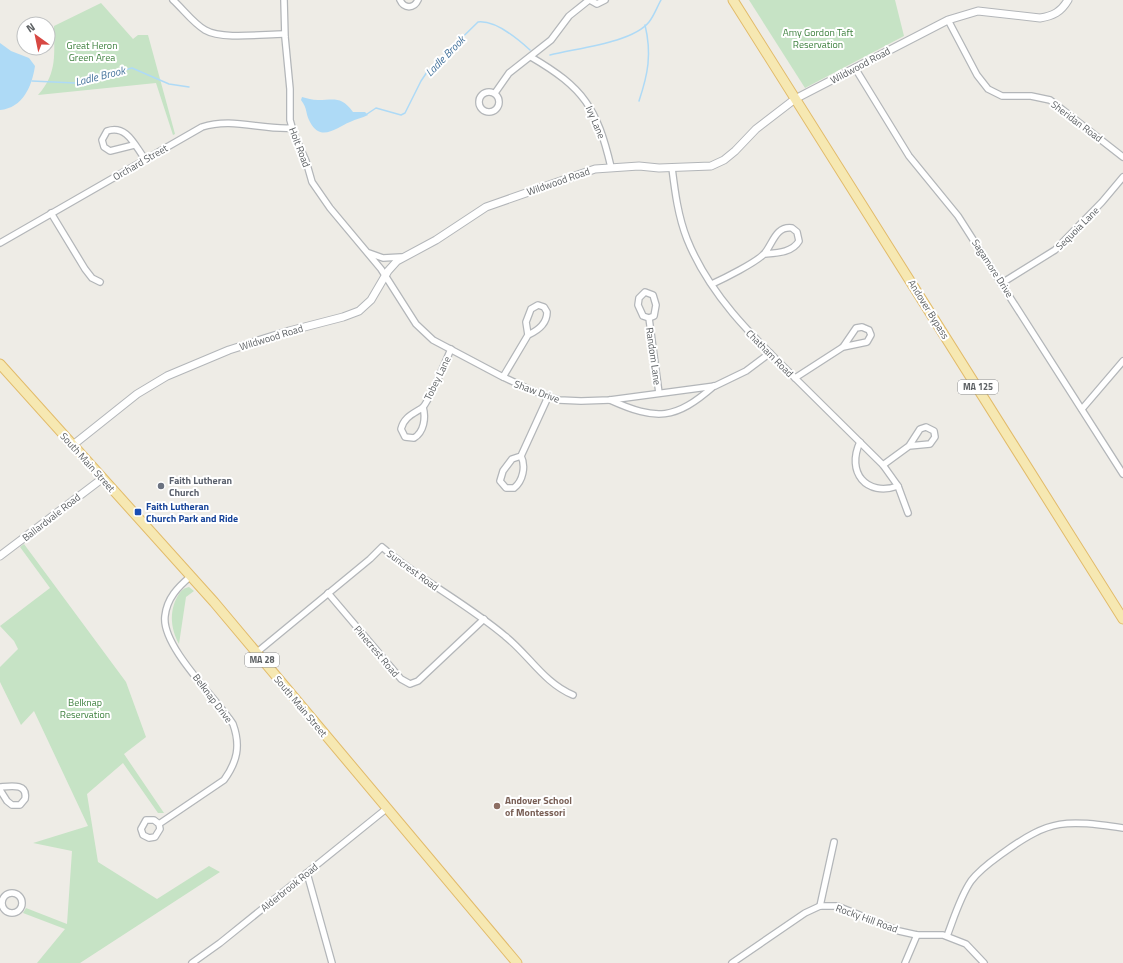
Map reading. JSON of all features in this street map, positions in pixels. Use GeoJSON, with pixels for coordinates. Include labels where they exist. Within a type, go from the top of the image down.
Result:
{"type":"FeatureCollection","features":[{"type":"Feature","properties":{"kind":"main road","name":"Andover Bypass"},"geometry":{"type":"LineString","coordinates":[[733,0],[1123,619]]}},
{"type":"Feature","properties":{"kind":"main road","name":"South Main Street"},"geometry":{"type":"LineString","coordinates":[[0,364],[191,576],[517,963]]}},
{"type":"Feature","properties":{"kind":"street"},"geometry":{"type":"LineString","coordinates":[[173,0],[204,29],[212,32],[231,34],[284,34]]}},
{"type":"Feature","properties":{"kind":"street","name":"Holt Road"},"geometry":{"type":"LineString","coordinates":[[284,0],[284,34],[292,128],[315,187],[385,276]]}},
{"type":"Feature","properties":{"kind":"street"},"geometry":{"type":"LineString","coordinates":[[400,0],[402,4],[408,7],[414,6],[418,0]]}},
{"type":"Feature","properties":{"kind":"street"},"geometry":{"type":"LineString","coordinates":[[495,93],[509,73],[551,40],[569,16],[590,0],[597,4],[605,0]]}},
{"type":"Feature","properties":{"kind":"street","name":"Wildwood Road"},"geometry":{"type":"LineString","coordinates":[[73,445],[137,394],[167,376],[229,350],[359,311],[370,300],[392,266],[404,256],[436,240],[474,214],[493,204],[585,171],[611,167],[639,166],[672,168],[711,166],[724,160],[756,130],[796,99],[948,20],[961,14],[978,11],[1040,18],[1048,17],[1059,12],[1068,0]]}},
{"type":"Feature","properties":{"kind":"street","name":"Sheridan Road"},"geometry":{"type":"LineString","coordinates":[[948,20],[977,75],[990,91],[1002,96],[1031,96],[1050,100],[1123,156]]}},
{"type":"Feature","properties":{"kind":"street","name":"Ivy Lane"},"geometry":{"type":"LineString","coordinates":[[531,57],[571,84],[588,102],[600,128],[611,167]]}},
{"type":"Feature","properties":{"kind":"street","name":"Sagamore Drive"},"geometry":{"type":"LineString","coordinates":[[855,68],[909,156],[930,184],[950,204],[1123,474]]}},
{"type":"Feature","properties":{"kind":"street","name":"Orchard Street"},"geometry":{"type":"LineString","coordinates":[[0,243],[186,135],[211,124],[233,122],[271,129],[292,128]]}},
{"type":"Feature","properties":{"kind":"street"},"geometry":{"type":"LineString","coordinates":[[134,145],[110,151],[104,147],[103,137],[107,131],[119,131],[128,135],[145,159]]}},
{"type":"Feature","properties":{"kind":"street","name":"Chatham Road"},"geometry":{"type":"LineString","coordinates":[[672,168],[678,209],[687,238],[699,264],[712,284],[737,320],[883,465],[898,486],[908,513]]}},
{"type":"Feature","properties":{"kind":"street","name":"Sequoia Lane"},"geometry":{"type":"LineString","coordinates":[[1002,283],[1055,250],[1102,202],[1123,177]]}},
{"type":"Feature","properties":{"kind":"street"},"geometry":{"type":"LineString","coordinates":[[51,213],[85,269],[92,278],[100,282]]}},
{"type":"Feature","properties":{"kind":"street"},"geometry":{"type":"LineString","coordinates":[[712,284],[764,254],[784,252],[795,246],[799,241],[797,232],[792,228],[782,230],[773,238],[764,254]]}},
{"type":"Feature","properties":{"kind":"street","name":"Holt Road"},"geometry":{"type":"LineString","coordinates":[[366,250],[383,258],[396,258],[404,256]]}},
{"type":"Feature","properties":{"kind":"street","name":"Shaw Drive"},"geometry":{"type":"LineString","coordinates":[[385,276],[422,330],[433,340],[504,377],[548,397],[559,400],[581,402],[610,400],[715,386],[754,366],[770,353]]}},
{"type":"Feature","properties":{"kind":"street","name":"Random Lane"},"geometry":{"type":"LineString","coordinates":[[646,292],[653,295],[656,305],[654,316],[649,318],[643,316],[638,305],[639,298],[646,292]]}},
{"type":"Feature","properties":{"kind":"street"},"geometry":{"type":"LineString","coordinates":[[504,377],[528,335],[538,329],[545,320],[547,312],[544,307],[538,305],[530,309],[526,322],[528,335]]}},
{"type":"Feature","properties":{"kind":"street","name":"Random Lane"},"geometry":{"type":"LineString","coordinates":[[649,318],[659,393]]}},
{"type":"Feature","properties":{"kind":"street"},"geometry":{"type":"LineString","coordinates":[[795,378],[843,346],[856,328],[862,326],[869,330],[871,335],[867,342],[843,346]]}},
{"type":"Feature","properties":{"kind":"street","name":"Tobey Lane"},"geometry":{"type":"LineString","coordinates":[[423,407],[412,413],[405,421],[401,429],[405,437],[411,439],[418,434],[424,422],[423,407],[451,349]]}},
{"type":"Feature","properties":{"kind":"street"},"geometry":{"type":"LineString","coordinates":[[1082,409],[1123,361]]}},
{"type":"Feature","properties":{"kind":"street"},"geometry":{"type":"LineString","coordinates":[[610,400],[645,414],[667,414],[689,407],[715,386]]}},
{"type":"Feature","properties":{"kind":"street"},"geometry":{"type":"LineString","coordinates":[[521,456],[510,460],[502,475],[501,483],[506,488],[514,488],[520,480],[524,465],[521,456],[548,397]]}},
{"type":"Feature","properties":{"kind":"street"},"geometry":{"type":"LineString","coordinates":[[883,465],[909,446],[920,429],[926,427],[934,431],[935,440],[930,444],[909,446]]}},
{"type":"Feature","properties":{"kind":"street"},"geometry":{"type":"LineString","coordinates":[[860,442],[856,450],[855,465],[864,482],[873,488],[883,490],[898,486]]}},
{"type":"Feature","properties":{"kind":"street","name":"Ballardvale Road"},"geometry":{"type":"LineString","coordinates":[[0,556],[103,478]]}},
{"type":"Feature","properties":{"kind":"street","name":"Suncrest Road"},"geometry":{"type":"LineString","coordinates":[[256,653],[382,546],[397,559],[507,636],[544,677],[573,695]]}},
{"type":"Feature","properties":{"kind":"street","name":"Belknap Drive"},"geometry":{"type":"LineString","coordinates":[[159,824],[224,780],[230,772],[237,752],[236,734],[233,724],[174,648],[166,629],[165,617],[168,603],[177,588],[191,576]]}},
{"type":"Feature","properties":{"kind":"street","name":"Pinecrest Road"},"geometry":{"type":"LineString","coordinates":[[328,593],[401,680],[410,684],[418,681],[484,619]]}},
{"type":"Feature","properties":{"kind":"street"},"geometry":{"type":"LineString","coordinates":[[20,787],[25,793],[25,799],[20,805],[12,805],[7,801],[0,788],[20,787]]}},
{"type":"Feature","properties":{"kind":"street","name":"Alderbrook Road"},"geometry":{"type":"LineString","coordinates":[[192,963],[220,943],[386,809]]}},
{"type":"Feature","properties":{"kind":"street"},"geometry":{"type":"LineString","coordinates":[[947,936],[966,890],[972,880],[984,867],[1028,835],[1052,826],[1073,823],[1123,828]]}},
{"type":"Feature","properties":{"kind":"street"},"geometry":{"type":"LineString","coordinates":[[820,906],[834,842]]}},
{"type":"Feature","properties":{"kind":"street"},"geometry":{"type":"LineString","coordinates":[[307,873],[332,963]]}},
{"type":"Feature","properties":{"kind":"street","name":"Rocky Hill Road"},"geometry":{"type":"LineString","coordinates":[[732,963],[805,913],[820,906],[837,906],[880,924],[917,935],[947,936],[966,944],[984,963]]}},
{"type":"Feature","properties":{"kind":"street"},"geometry":{"type":"LineString","coordinates":[[905,963],[917,935]]}},
{"type":"Feature","properties":{"kind":"green space","name":"Amy Gordon Taft Reservation"},"geometry":{"type":"Polygon","coordinates":[[[749,0],[895,0],[904,36],[805,88],[749,0]]]}},
{"type":"Feature","properties":{"kind":"green space","name":"Great Heron Green Area"},"geometry":{"type":"Polygon","coordinates":[[[101,3],[133,39],[138,35],[148,35],[175,134],[173,135],[156,83],[38,95],[49,79],[54,62],[54,56],[56,56],[56,25],[101,3]]]}},
{"type":"Feature","properties":{"kind":"green space","name":"Belknap Reservation"},"geometry":{"type":"Polygon","coordinates":[[[24,544],[126,682],[146,737],[124,754],[164,813],[158,813],[123,763],[87,794],[98,862],[157,899],[209,866],[220,872],[80,963],[37,963],[65,929],[23,913],[26,908],[67,924],[72,851],[33,843],[88,826],[34,711],[21,725],[0,682],[0,667],[18,649],[14,641],[0,626],[50,588],[20,547],[24,544]]]}},
{"type":"Feature","properties":{"kind":"green space"},"geometry":{"type":"Polygon","coordinates":[[[189,587],[194,591],[186,597],[179,644],[172,625],[172,612],[179,594],[183,589],[189,587]]]}},
{"type":"Feature","properties":{"kind":"water"},"geometry":{"type":"Polygon","coordinates":[[[0,43],[16,53],[16,56],[29,58],[35,66],[32,81],[25,95],[15,105],[0,110],[0,43]]]}},
{"type":"Feature","properties":{"kind":"water"},"geometry":{"type":"Polygon","coordinates":[[[302,97],[316,100],[341,101],[345,103],[353,112],[365,112],[368,115],[335,130],[324,133],[319,132],[314,128],[307,116],[305,106],[301,100],[302,97]]]}},
{"type":"Feature","properties":{"kind":"waterway","name":"Ladle Brook"},"geometry":{"type":"LineString","coordinates":[[550,55],[603,44],[630,35],[641,29],[649,22],[661,0]]}},
{"type":"Feature","properties":{"kind":"waterway","name":"Ladle Brook"},"geometry":{"type":"LineString","coordinates":[[367,114],[376,108],[401,115],[405,113],[427,72],[478,22],[485,22],[499,27],[530,50]]}},
{"type":"Feature","properties":{"kind":"waterway"},"geometry":{"type":"LineString","coordinates":[[639,101],[647,73],[649,55],[645,25]]}},
{"type":"Feature","properties":{"kind":"waterway","name":"Ladle Brook"},"geometry":{"type":"LineString","coordinates":[[32,81],[75,83],[132,68],[169,84],[189,87]]}},
{"type":"Feature","properties":{"kind":"place","name":"Faith Lutheran Church"},"geometry":{"type":"Point","coordinates":[161,486]}},
{"type":"Feature","properties":{"kind":"place","name":"Faith Lutheran Church Park and Ride"},"geometry":{"type":"Point","coordinates":[138,512]}},
{"type":"Feature","properties":{"kind":"place","name":"Andover School of Montessori"},"geometry":{"type":"Point","coordinates":[497,806]}}]}
